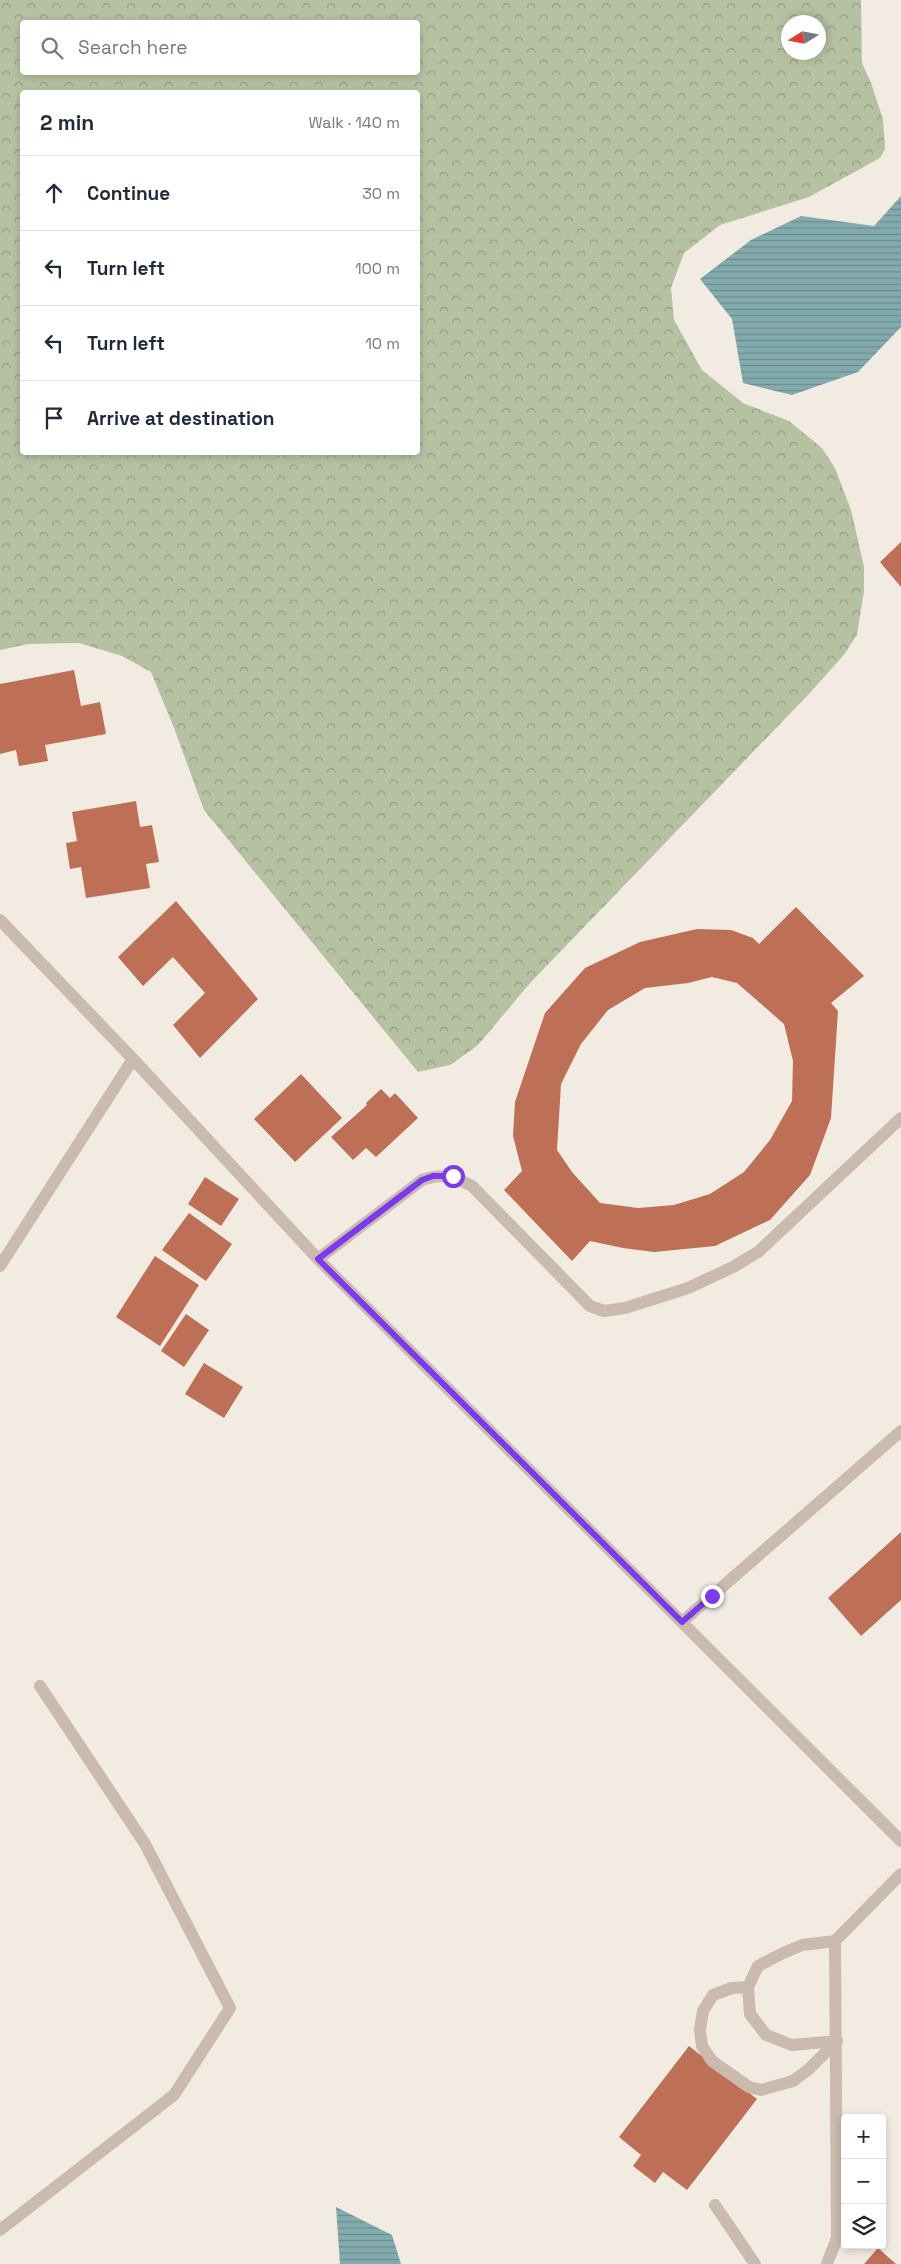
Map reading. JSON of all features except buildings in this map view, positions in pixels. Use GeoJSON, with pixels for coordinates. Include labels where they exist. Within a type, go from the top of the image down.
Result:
{"type":"FeatureCollection","features":[{"type":"Feature","properties":{"kind":"lane"},"geometry":{"type":"LineString","coordinates":[[0,920],[133,1059],[318,1259],[901,1842]]}},
{"type":"Feature","properties":{"kind":"lane"},"geometry":{"type":"LineString","coordinates":[[0,1266],[133,1059]]}},
{"type":"Feature","properties":{"kind":"lane"},"geometry":{"type":"LineString","coordinates":[[318,1259],[422,1180],[433,1176],[453,1176],[472,1186],[590,1306],[604,1311],[626,1308],[688,1288],[734,1267],[758,1252],[901,1118]]}},
{"type":"Feature","properties":{"kind":"lane"},"geometry":{"type":"LineString","coordinates":[[682,1622],[901,1431]]}},
{"type":"Feature","properties":{"kind":"lane"},"geometry":{"type":"LineString","coordinates":[[0,2230],[174,2095],[230,2008],[145,1844],[40,1686]]}},
{"type":"Feature","properties":{"kind":"lane"},"geometry":{"type":"LineString","coordinates":[[837,2041],[792,2045],[766,2035],[750,2014],[748,1987],[758,1966],[802,1945],[835,1941],[901,1874]]}},
{"type":"Feature","properties":{"kind":"lane"},"geometry":{"type":"LineString","coordinates":[[827,2264],[837,2238],[835,1941]]}},
{"type":"Feature","properties":{"kind":"lane"},"geometry":{"type":"LineString","coordinates":[[748,1987],[732,1988],[713,1995],[703,2012],[700,2030],[702,2046],[712,2061],[749,2087],[761,2090],[793,2081],[809,2070],[837,2041]]}},
{"type":"Feature","properties":{"kind":"lane"},"geometry":{"type":"LineString","coordinates":[[715,2205],[755,2264]]}},
{"type":"Feature","properties":{"kind":"green space"},"geometry":{"type":"Polygon","coordinates":[[[0,0],[861,0],[862,63],[883,119],[885,149],[880,158],[809,197],[720,225],[684,253],[671,288],[674,320],[702,370],[743,403],[789,421],[822,448],[835,468],[851,510],[864,567],[864,591],[857,635],[843,656],[807,696],[531,982],[478,1045],[450,1065],[418,1072],[204,810],[151,672],[122,656],[79,643],[28,644],[0,650],[0,0]]]}},
{"type":"Feature","properties":{"kind":"water"},"geometry":{"type":"Polygon","coordinates":[[[901,196],[901,327],[858,372],[792,395],[743,383],[732,319],[700,279],[751,240],[801,216],[874,226],[901,196]]]}},
{"type":"Feature","properties":{"kind":"water"},"geometry":{"type":"Polygon","coordinates":[[[336,2207],[392,2235],[401,2264],[340,2264],[336,2207]]]}},
{"type":"Feature","properties":{"kind":"route"},"geometry":{"type":"LineString","coordinates":[[453,1176],[433,1176],[422,1180],[318,1259],[682,1622],[712,1596]]}}]}
